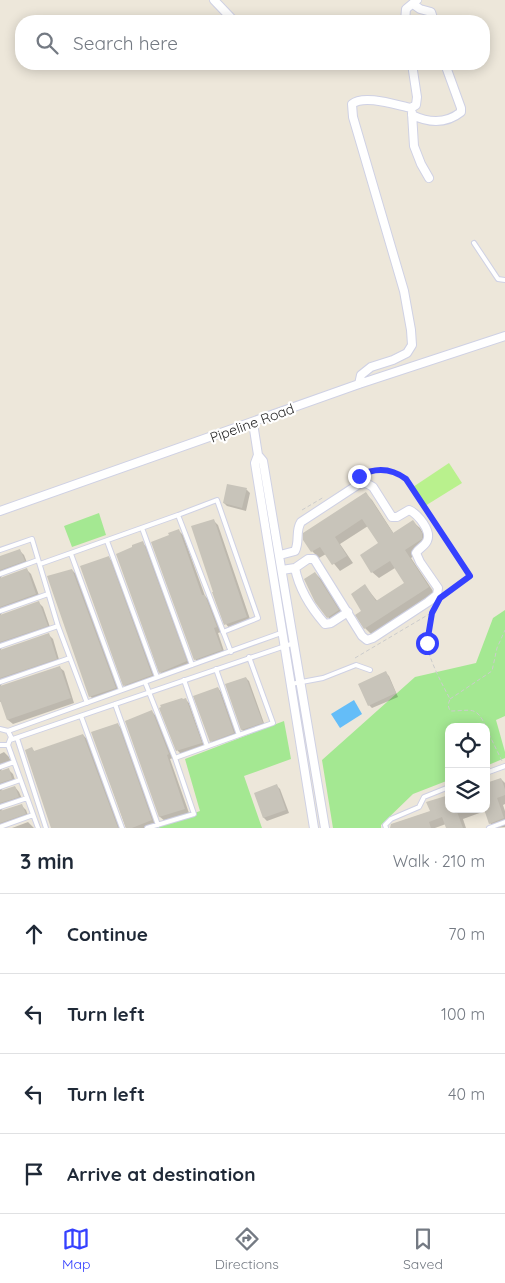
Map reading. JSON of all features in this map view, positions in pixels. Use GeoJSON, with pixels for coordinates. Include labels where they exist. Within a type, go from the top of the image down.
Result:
{"type":"FeatureCollection","features":[{"type":"Feature","properties":{"kind":"street"},"geometry":{"type":"LineString","coordinates":[[214,0],[228,15]]}},
{"type":"Feature","properties":{"kind":"street"},"geometry":{"type":"LineString","coordinates":[[406,15],[406,9],[415,2],[420,9],[430,12],[431,15]]}},
{"type":"Feature","properties":{"kind":"street"},"geometry":{"type":"LineString","coordinates":[[413,70],[417,97],[416,105],[412,112],[414,146],[429,178]]}},
{"type":"Feature","properties":{"kind":"street"},"geometry":{"type":"LineString","coordinates":[[359,384],[360,375],[371,367],[407,353],[412,345],[404,291],[352,117],[352,104],[356,101],[369,100],[412,112],[428,121],[440,122],[461,112],[447,70]]}},
{"type":"Feature","properties":{"kind":"street","name":"Pipeline Road"},"geometry":{"type":"LineString","coordinates":[[0,511],[359,384],[505,336]]}},
{"type":"Feature","properties":{"kind":"street"},"geometry":{"type":"LineString","coordinates":[[253,423],[258,455],[256,463],[264,524],[314,828]]}},
{"type":"Feature","properties":{"kind":"street"},"geometry":{"type":"LineString","coordinates":[[258,455],[263,461],[280,555],[325,828]]}},
{"type":"Feature","properties":{"kind":"street"},"geometry":{"type":"LineString","coordinates":[[280,555],[295,551],[298,546],[297,528],[301,522],[359,484],[366,482],[373,487],[392,517],[397,517],[409,510],[415,513],[428,532],[426,544],[418,548],[416,553],[438,588],[437,595],[373,638],[367,640],[362,636],[314,559],[308,559],[295,568],[282,570]]}},
{"type":"Feature","properties":{"kind":"street"},"geometry":{"type":"LineString","coordinates":[[295,568],[301,589],[325,624],[331,623],[348,612]]}},
{"type":"Feature","properties":{"kind":"lane"},"geometry":{"type":"LineString","coordinates":[[474,244],[498,279],[505,280]]}},
{"type":"Feature","properties":{"kind":"lane"},"geometry":{"type":"LineString","coordinates":[[0,574],[71,554],[217,500],[258,618],[223,632]]}},
{"type":"Feature","properties":{"kind":"lane"},"geometry":{"type":"LineString","coordinates":[[178,516],[231,652]]}},
{"type":"Feature","properties":{"kind":"lane"},"geometry":{"type":"LineString","coordinates":[[264,524],[274,522]]}},
{"type":"Feature","properties":{"kind":"lane"},"geometry":{"type":"LineString","coordinates":[[142,528],[192,665]]}},
{"type":"Feature","properties":{"kind":"lane"},"geometry":{"type":"LineString","coordinates":[[0,550],[32,539],[58,626],[87,703]]}},
{"type":"Feature","properties":{"kind":"lane"},"geometry":{"type":"LineString","coordinates":[[107,541],[157,678]]}},
{"type":"Feature","properties":{"kind":"lane"},"geometry":{"type":"LineString","coordinates":[[71,554],[121,690]]}},
{"type":"Feature","properties":{"kind":"lane"},"geometry":{"type":"LineString","coordinates":[[0,610],[48,594]]}},
{"type":"Feature","properties":{"kind":"lane"},"geometry":{"type":"LineString","coordinates":[[0,646],[58,626]]}},
{"type":"Feature","properties":{"kind":"lane"},"geometry":{"type":"LineString","coordinates":[[0,729],[8,731],[292,630]]}},
{"type":"Feature","properties":{"kind":"lane"},"geometry":{"type":"LineString","coordinates":[[10,740],[294,643]]}},
{"type":"Feature","properties":{"kind":"lane"},"geometry":{"type":"LineString","coordinates":[[0,682],[70,658]]}},
{"type":"Feature","properties":{"kind":"lane"},"geometry":{"type":"LineString","coordinates":[[175,758],[273,723],[249,658]]}},
{"type":"Feature","properties":{"kind":"lane"},"geometry":{"type":"LineString","coordinates":[[291,684],[333,675],[356,665],[370,670]]}},
{"type":"Feature","properties":{"kind":"lane"},"geometry":{"type":"LineString","coordinates":[[216,669],[239,735]]}},
{"type":"Feature","properties":{"kind":"lane"},"geometry":{"type":"LineString","coordinates":[[184,680],[207,746]]}},
{"type":"Feature","properties":{"kind":"lane"},"geometry":{"type":"LineString","coordinates":[[145,682],[175,758],[194,814],[148,828]]}},
{"type":"Feature","properties":{"kind":"lane"},"geometry":{"type":"LineString","coordinates":[[115,704],[158,825]]}},
{"type":"Feature","properties":{"kind":"lane"},"geometry":{"type":"LineString","coordinates":[[81,716],[122,828]]}},
{"type":"Feature","properties":{"kind":"lane"},"geometry":{"type":"LineString","coordinates":[[8,731],[10,740],[8,745],[38,828]]}},
{"type":"Feature","properties":{"kind":"lane"},"geometry":{"type":"LineString","coordinates":[[17,738],[46,828]]}},
{"type":"Feature","properties":{"kind":"lane"},"geometry":{"type":"LineString","coordinates":[[0,745],[8,745]]}},
{"type":"Feature","properties":{"kind":"lane"},"geometry":{"type":"LineString","coordinates":[[0,767],[14,762]]}},
{"type":"Feature","properties":{"kind":"lane"},"geometry":{"type":"LineString","coordinates":[[490,772],[505,766]]}},
{"type":"Feature","properties":{"kind":"lane"},"geometry":{"type":"LineString","coordinates":[[0,787],[20,780]]}},
{"type":"Feature","properties":{"kind":"lane"},"geometry":{"type":"LineString","coordinates":[[386,828],[385,825],[391,819],[419,807],[424,797],[445,789]]}},
{"type":"Feature","properties":{"kind":"lane"},"geometry":{"type":"LineString","coordinates":[[0,807],[27,798]]}},
{"type":"Feature","properties":{"kind":"lane"},"geometry":{"type":"LineString","coordinates":[[0,826],[33,815]]}},
{"type":"Feature","properties":{"kind":"lane"},"geometry":{"type":"LineString","coordinates":[[489,828],[505,822]]}},
{"type":"Feature","properties":{"kind":"path"},"geometry":{"type":"LineString","coordinates":[[359,476],[370,471],[387,470],[402,476],[412,487],[470,576],[440,598]]}},
{"type":"Feature","properties":{"kind":"path"},"geometry":{"type":"LineString","coordinates":[[302,510],[326,495]]}},
{"type":"Feature","properties":{"kind":"path"},"geometry":{"type":"LineString","coordinates":[[436,605],[432,613],[427,643],[437,674],[450,699]]}},
{"type":"Feature","properties":{"kind":"path"},"geometry":{"type":"LineString","coordinates":[[356,665],[354,659],[432,613]]}},
{"type":"Feature","properties":{"kind":"path"},"geometry":{"type":"LineString","coordinates":[[484,723],[480,714],[474,711],[450,711],[448,704],[450,699],[492,671],[497,648],[505,630]]}},
{"type":"Feature","properties":{"kind":"path"},"geometry":{"type":"LineString","coordinates":[[490,735],[505,766]]}},
{"type":"Feature","properties":{"kind":"green space"},"geometry":{"type":"Polygon","coordinates":[[[449,463],[462,483],[425,506],[413,487],[449,463]]]}},
{"type":"Feature","properties":{"kind":"green space"},"geometry":{"type":"Polygon","coordinates":[[[99,513],[106,535],[72,547],[64,526],[99,513]]]}},
{"type":"Feature","properties":{"kind":"green space"},"geometry":{"type":"Polygon","coordinates":[[[505,610],[505,716],[496,720],[505,758],[490,764],[490,723],[445,723],[445,782],[413,794],[381,825],[381,828],[333,828],[322,760],[415,677],[476,663],[493,618],[505,610]]]}},
{"type":"Feature","properties":{"kind":"green space"},"geometry":{"type":"Polygon","coordinates":[[[284,721],[291,759],[244,776],[262,828],[157,828],[157,826],[200,811],[185,759],[284,721]]]}},
{"type":"Feature","properties":{"kind":"water"},"geometry":{"type":"Polygon","coordinates":[[[354,700],[362,714],[340,728],[331,714],[354,700]]]}},
{"type":"Feature","properties":{"kind":"building"},"geometry":{"type":"Polygon","coordinates":[[[227,484],[247,488],[242,508],[223,503],[227,484]]]}},
{"type":"Feature","properties":{"kind":"building"},"geometry":{"type":"Polygon","coordinates":[[[366,492],[393,533],[413,520],[422,533],[422,539],[405,550],[429,587],[364,629],[355,615],[361,611],[351,594],[365,584],[376,601],[404,583],[390,561],[371,573],[360,555],[378,543],[362,519],[335,537],[347,556],[332,565],[320,547],[311,552],[303,540],[303,533],[366,492]]]}},
{"type":"Feature","properties":{"kind":"building"},"geometry":{"type":"Polygon","coordinates":[[[214,519],[247,617],[224,625],[191,526],[214,519]]]}},
{"type":"Feature","properties":{"kind":"building"},"geometry":{"type":"Polygon","coordinates":[[[179,529],[202,595],[205,595],[217,627],[214,628],[222,650],[194,660],[151,542],[179,529]]]}},
{"type":"Feature","properties":{"kind":"building"},"geometry":{"type":"Polygon","coordinates":[[[143,541],[187,661],[159,673],[116,554],[143,541]]]}},
{"type":"Feature","properties":{"kind":"building"},"geometry":{"type":"Polygon","coordinates":[[[20,549],[25,561],[0,570],[0,556],[20,549]]]}},
{"type":"Feature","properties":{"kind":"building"},"geometry":{"type":"Polygon","coordinates":[[[109,556],[152,675],[123,686],[80,566],[109,556]]]}},
{"type":"Feature","properties":{"kind":"building"},"geometry":{"type":"Polygon","coordinates":[[[27,568],[36,594],[0,607],[0,578],[27,568]]]}},
{"type":"Feature","properties":{"kind":"building"},"geometry":{"type":"Polygon","coordinates":[[[72,569],[116,688],[89,697],[47,576],[72,569]]]}},
{"type":"Feature","properties":{"kind":"building"},"geometry":{"type":"Polygon","coordinates":[[[315,572],[339,610],[327,618],[315,602],[304,579],[315,572]]]}},
{"type":"Feature","properties":{"kind":"building"},"geometry":{"type":"Polygon","coordinates":[[[39,601],[48,626],[0,642],[0,615],[39,601]]]}},
{"type":"Feature","properties":{"kind":"building"},"geometry":{"type":"Polygon","coordinates":[[[49,633],[57,659],[0,678],[0,650],[49,633]]]}},
{"type":"Feature","properties":{"kind":"building"},"geometry":{"type":"Polygon","coordinates":[[[60,666],[71,698],[7,720],[0,700],[0,686],[60,666]]]}},
{"type":"Feature","properties":{"kind":"building"},"geometry":{"type":"Polygon","coordinates":[[[386,671],[396,693],[368,706],[358,684],[386,671]]]}},
{"type":"Feature","properties":{"kind":"building"},"geometry":{"type":"Polygon","coordinates":[[[246,677],[263,723],[241,730],[225,684],[246,677]]]}},
{"type":"Feature","properties":{"kind":"building"},"geometry":{"type":"Polygon","coordinates":[[[218,687],[234,733],[210,742],[193,696],[218,687]]]}},
{"type":"Feature","properties":{"kind":"building"},"geometry":{"type":"Polygon","coordinates":[[[186,698],[202,743],[176,751],[159,708],[161,707],[160,705],[186,698]]]}},
{"type":"Feature","properties":{"kind":"building"},"geometry":{"type":"Polygon","coordinates":[[[152,710],[169,754],[167,755],[185,809],[159,817],[125,721],[152,710]]]}},
{"type":"Feature","properties":{"kind":"building"},"geometry":{"type":"Polygon","coordinates":[[[118,723],[152,820],[132,828],[126,828],[91,732],[118,723]]]}},
{"type":"Feature","properties":{"kind":"building"},"geometry":{"type":"Polygon","coordinates":[[[83,734],[118,828],[51,828],[25,750],[32,747],[34,751],[83,734]]]}},
{"type":"Feature","properties":{"kind":"building"},"geometry":{"type":"Polygon","coordinates":[[[9,768],[12,779],[0,783],[0,771],[9,768]]]}},
{"type":"Feature","properties":{"kind":"building"},"geometry":{"type":"Polygon","coordinates":[[[501,778],[505,795],[497,798],[504,818],[489,824],[485,813],[490,813],[490,782],[501,778]]]}},
{"type":"Feature","properties":{"kind":"building"},"geometry":{"type":"Polygon","coordinates":[[[277,784],[286,810],[263,818],[254,793],[277,784]]]}},
{"type":"Feature","properties":{"kind":"building"},"geometry":{"type":"Polygon","coordinates":[[[15,786],[19,797],[0,803],[0,791],[15,786]]]}},
{"type":"Feature","properties":{"kind":"building"},"geometry":{"type":"Polygon","coordinates":[[[445,796],[445,813],[457,813],[463,828],[446,828],[442,817],[429,822],[431,828],[390,828],[391,824],[430,811],[426,802],[445,796]]]}},
{"type":"Feature","properties":{"kind":"building"},"geometry":{"type":"Polygon","coordinates":[[[22,804],[26,814],[0,823],[0,811],[22,804]]]}},
{"type":"Feature","properties":{"kind":"route"},"geometry":{"type":"LineString","coordinates":[[359,476],[381,469],[397,473],[406,479],[470,576],[440,598],[432,613],[427,643]]}}]}
